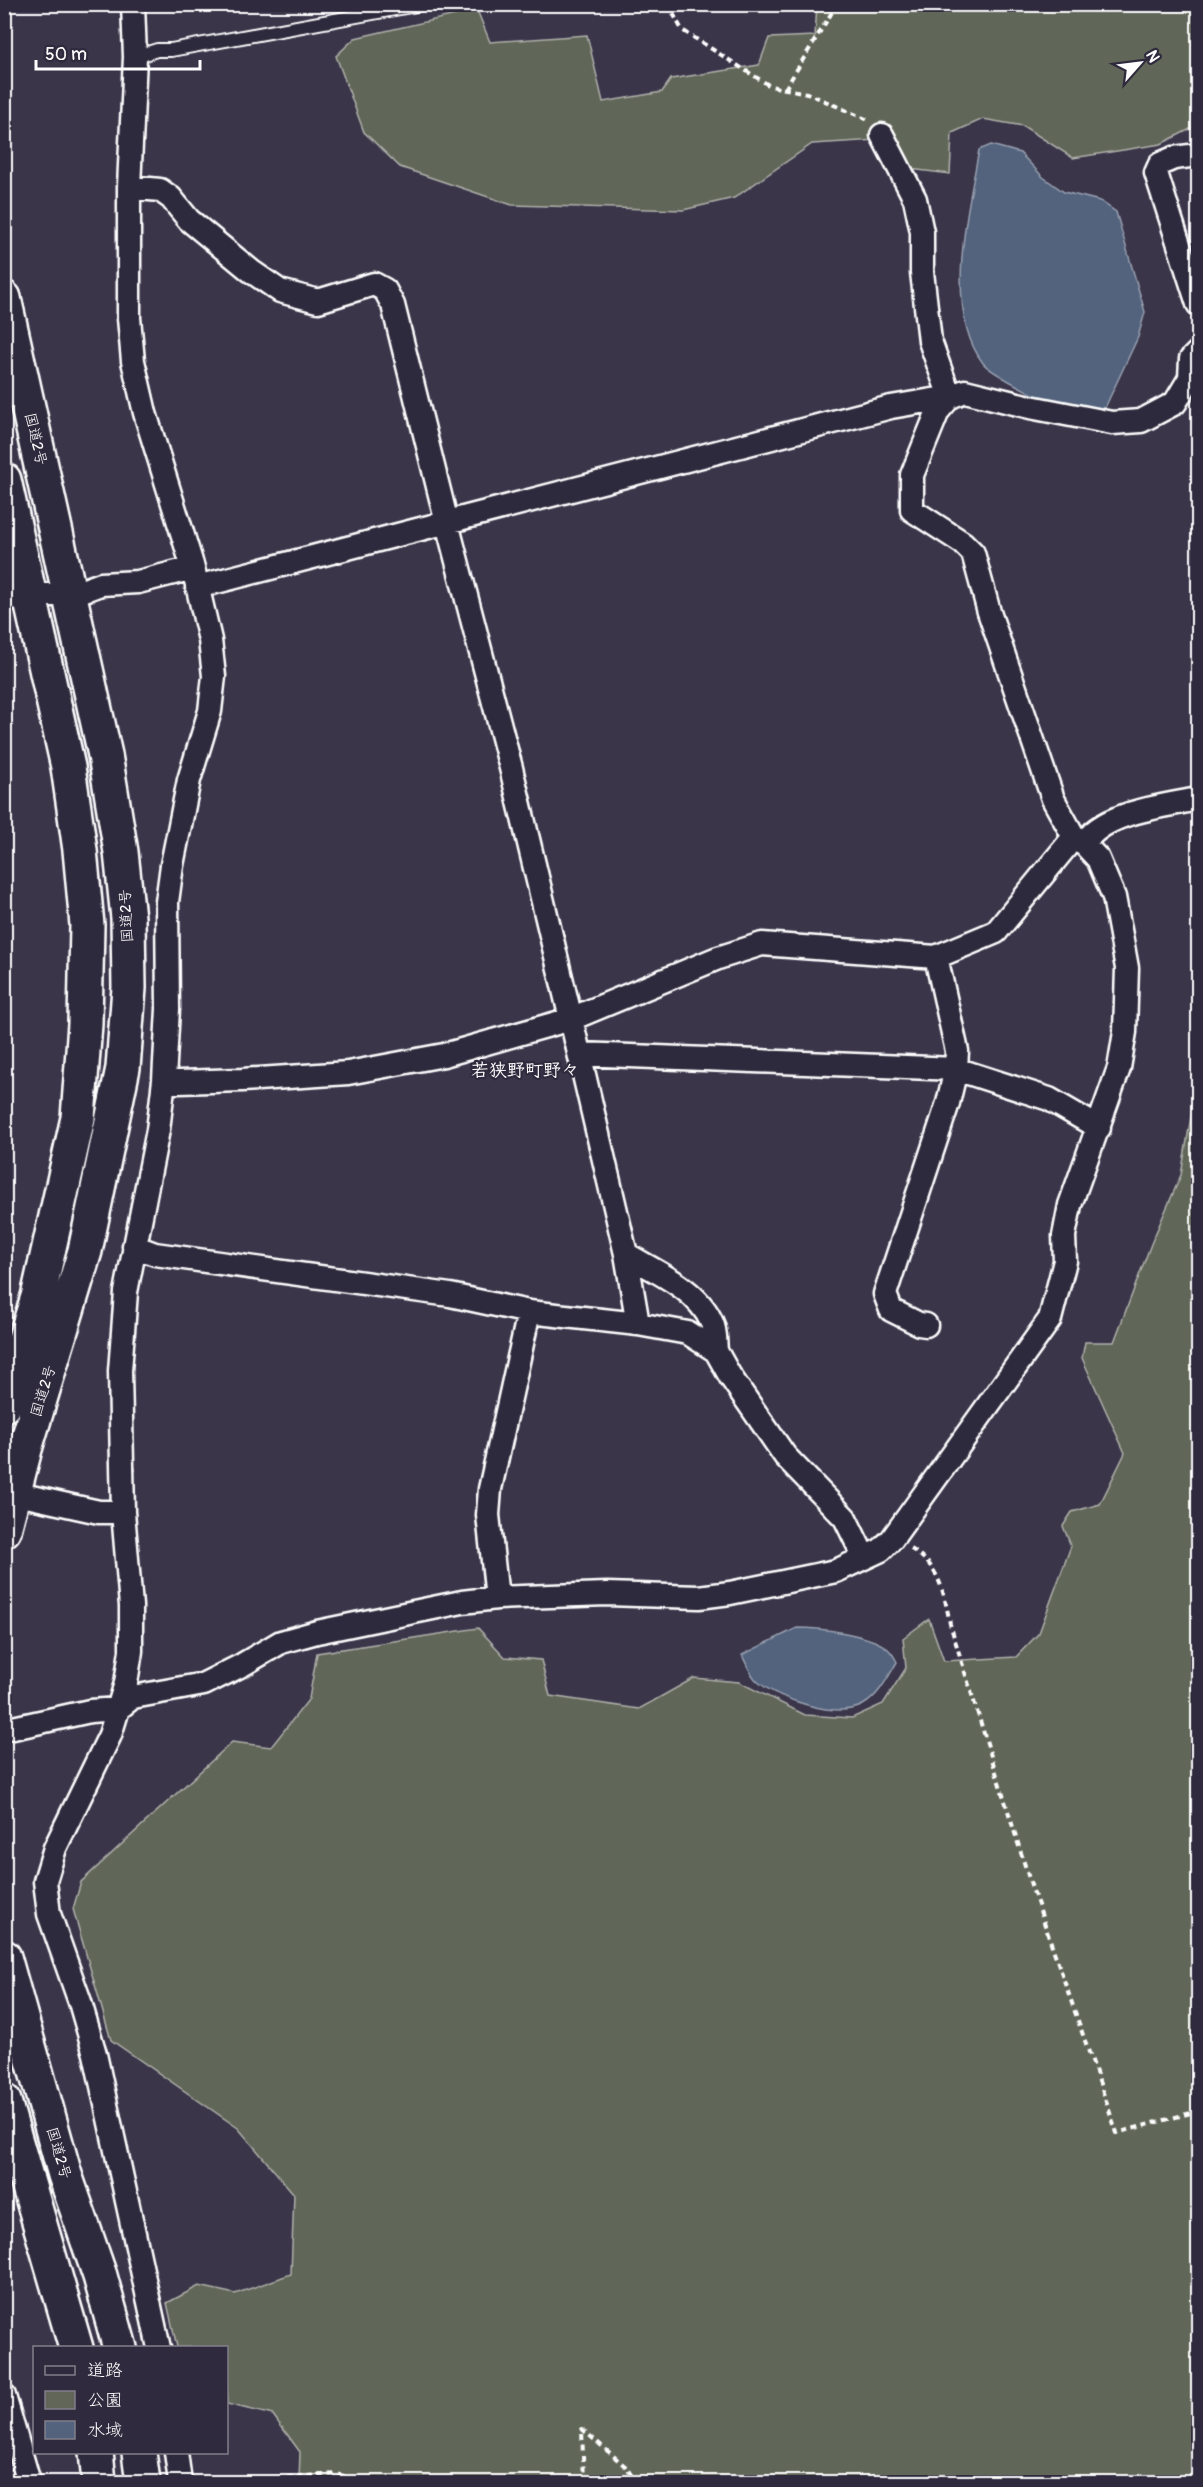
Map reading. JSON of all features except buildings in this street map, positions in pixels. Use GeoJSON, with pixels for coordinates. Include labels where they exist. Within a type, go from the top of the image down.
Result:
{"type":"FeatureCollection","features":[{"type":"Feature","properties":{"kind":"highway","name":"国道2号"},"geometry":{"type":"LineString","coordinates":[[4,298],[105,754],[121,852],[128,918],[129,988],[123,1068],[85,1251],[4,1530]]}},
{"type":"Feature","properties":{"kind":"highway"},"geometry":{"type":"LineString","coordinates":[[4,480],[17,597],[68,767],[80,850],[87,925],[85,1024],[78,1118],[38,1297],[4,1405]]}},
{"type":"Feature","properties":{"kind":"highway","name":"国道2号"},"geometry":{"type":"LineString","coordinates":[[4,1958],[65,2175],[100,2276],[119,2346]]}},
{"type":"Feature","properties":{"kind":"highway"},"geometry":{"type":"LineString","coordinates":[[4,2101],[75,2346]]}},
{"type":"Feature","properties":{"kind":"highway"},"geometry":{"type":"LineString","coordinates":[[96,2454],[99,2482]]}},
{"type":"Feature","properties":{"kind":"highway"},"geometry":{"type":"LineString","coordinates":[[139,2454],[143,2482]]}},
{"type":"Feature","properties":{"kind":"street"},"geometry":{"type":"LineString","coordinates":[[133,4],[135,57],[129,187],[129,318],[133,361],[145,413],[195,577],[210,640],[214,676],[210,711],[189,780],[167,902],[168,1010],[164,1080],[148,1186],[126,1292],[120,1371],[123,1512],[131,1606],[131,1652],[126,1683],[110,1735],[55,1848],[45,1881],[49,1914],[80,2002],[95,2054],[159,2346]]}},
{"type":"Feature","properties":{"kind":"street"},"geometry":{"type":"LineString","coordinates":[[882,135],[915,199],[922,232],[922,272],[930,341],[950,397]]}},
{"type":"Feature","properties":{"kind":"street"},"geometry":{"type":"LineString","coordinates":[[1198,155],[1174,158],[1160,164],[1156,173],[1198,304]]}},
{"type":"Feature","properties":{"kind":"street"},"geometry":{"type":"LineString","coordinates":[[129,187],[160,190],[171,198],[189,220],[251,271],[280,291],[318,301],[374,284],[386,290],[393,305],[511,768],[580,1054],[626,1254],[638,1324]]}},
{"type":"Feature","properties":{"kind":"street"},"geometry":{"type":"LineString","coordinates":[[17,597],[71,595],[101,584],[195,577],[447,523],[891,407],[950,397],[965,391],[1030,407],[1112,423],[1141,421],[1175,403],[1190,378],[1191,359],[1198,352]]}},
{"type":"Feature","properties":{"kind":"street"},"geometry":{"type":"LineString","coordinates":[[14,1728],[90,1711],[118,1709],[133,1698],[204,1684],[281,1642],[317,1632],[424,1610],[497,1598],[608,1594],[699,1597],[836,1571],[880,1550],[892,1539],[1050,1319],[1065,1261],[1064,1236],[1070,1205],[1119,1068],[1125,1032],[1127,968],[1114,897],[1098,859],[1079,841],[1053,799],[989,612],[973,553],[963,543],[912,510],[912,475],[938,411],[950,397]]}},
{"type":"Feature","properties":{"kind":"street"},"geometry":{"type":"LineString","coordinates":[[164,1080],[179,1082],[243,1080],[348,1073],[444,1055],[571,1019],[718,958],[762,945],[936,957],[996,932],[1079,841],[1090,833],[1126,814],[1198,799]]}},
{"type":"Feature","properties":{"kind":"street"},"geometry":{"type":"LineString","coordinates":[[927,1325],[919,1324],[891,1310],[885,1294],[948,1103],[956,1070],[957,1051],[936,957]]}},
{"type":"Feature","properties":{"kind":"street"},"geometry":{"type":"LineString","coordinates":[[580,1054],[956,1070],[1049,1099],[1099,1128]]}},
{"type":"Feature","properties":{"kind":"street"},"geometry":{"type":"LineString","coordinates":[[134,1246],[155,1254],[450,1295],[529,1311],[638,1324],[688,1333],[716,1351]]}},
{"type":"Feature","properties":{"kind":"street"},"geometry":{"type":"LineString","coordinates":[[626,1254],[688,1292],[704,1309],[713,1325],[716,1351],[730,1376],[785,1456],[845,1518],[864,1557]]}},
{"type":"Feature","properties":{"kind":"street"},"geometry":{"type":"LineString","coordinates":[[497,1598],[488,1515],[490,1490],[529,1311]]}},
{"type":"Feature","properties":{"kind":"street"},"geometry":{"type":"LineString","coordinates":[[13,1493],[99,1512],[123,1512]]}},
{"type":"Feature","properties":{"kind":"street"},"geometry":{"type":"LineString","coordinates":[[4,2396],[29,2482]]}},
{"type":"Feature","properties":{"kind":"street"},"geometry":{"type":"LineString","coordinates":[[176,2454],[180,2482]]}},
{"type":"Feature","properties":{"kind":"lane"},"geometry":{"type":"LineString","coordinates":[[135,57],[157,50],[422,4]]}},
{"type":"Feature","properties":{"kind":"path"},"geometry":{"type":"LineString","coordinates":[[639,4],[640,6],[663,4]]}},
{"type":"Feature","properties":{"kind":"path"},"geometry":{"type":"LineString","coordinates":[[668,4],[682,30],[770,86],[807,93],[875,123],[882,135]]}},
{"type":"Feature","properties":{"kind":"path"},"geometry":{"type":"LineString","coordinates":[[785,89],[837,4]]}},
{"type":"Feature","properties":{"kind":"path"},"geometry":{"type":"LineString","coordinates":[[892,1539],[925,1557],[942,1586],[950,1624],[1027,1874],[1117,2133],[1198,2111]]}},
{"type":"Feature","properties":{"kind":"path"},"geometry":{"type":"LineString","coordinates":[[584,2482],[582,2429],[626,2466],[636,2482]]}},
{"type":"Feature","properties":{"kind":"path"},"geometry":{"type":"LineString","coordinates":[[245,2482],[338,2474],[360,2482]]}},
{"type":"Feature","properties":{"kind":"green space"},"geometry":{"type":"Polygon","coordinates":[[[817,5],[1198,5],[1198,125],[1161,144],[1073,158],[1023,126],[983,119],[952,133],[950,174],[910,169],[893,139],[812,144],[734,198],[683,210],[512,205],[400,167],[364,132],[336,56],[355,38],[477,10],[490,42],[587,35],[603,102],[662,92],[671,79],[759,65],[769,38],[815,36],[817,5]]]}},
{"type":"Feature","properties":{"kind":"green space"},"geometry":{"type":"Polygon","coordinates":[[[1198,1076],[1198,2482],[299,2482],[300,2452],[273,2415],[228,2404],[228,2346],[177,2346],[167,2303],[199,2286],[235,2294],[291,2274],[294,2194],[238,2128],[111,2040],[73,1909],[81,1882],[232,1742],[271,1747],[309,1699],[317,1653],[478,1628],[505,1657],[541,1660],[550,1696],[639,1709],[694,1678],[739,1682],[805,1715],[852,1718],[883,1704],[906,1668],[903,1638],[929,1619],[944,1661],[1016,1657],[1039,1633],[1071,1546],[1063,1526],[1072,1512],[1100,1504],[1125,1453],[1082,1358],[1085,1342],[1114,1342],[1151,1244],[1181,1175],[1198,1076]]]}},
{"type":"Feature","properties":{"kind":"water"},"geometry":{"type":"Polygon","coordinates":[[[991,145],[1020,153],[1043,177],[1064,192],[1100,201],[1116,212],[1145,312],[1138,337],[1103,412],[1035,400],[1033,394],[987,367],[971,341],[964,316],[961,288],[962,259],[969,201],[979,150],[991,145]]]}},
{"type":"Feature","properties":{"kind":"water"},"geometry":{"type":"Polygon","coordinates":[[[797,1628],[832,1631],[871,1640],[889,1650],[897,1662],[887,1680],[863,1705],[839,1710],[809,1706],[794,1701],[758,1682],[742,1655],[797,1628]]]}},
{"type":"Feature","properties":{"kind":"district","name":"若狭野町野々"},"geometry":{"type":"Point","coordinates":[525,1070]}}]}
